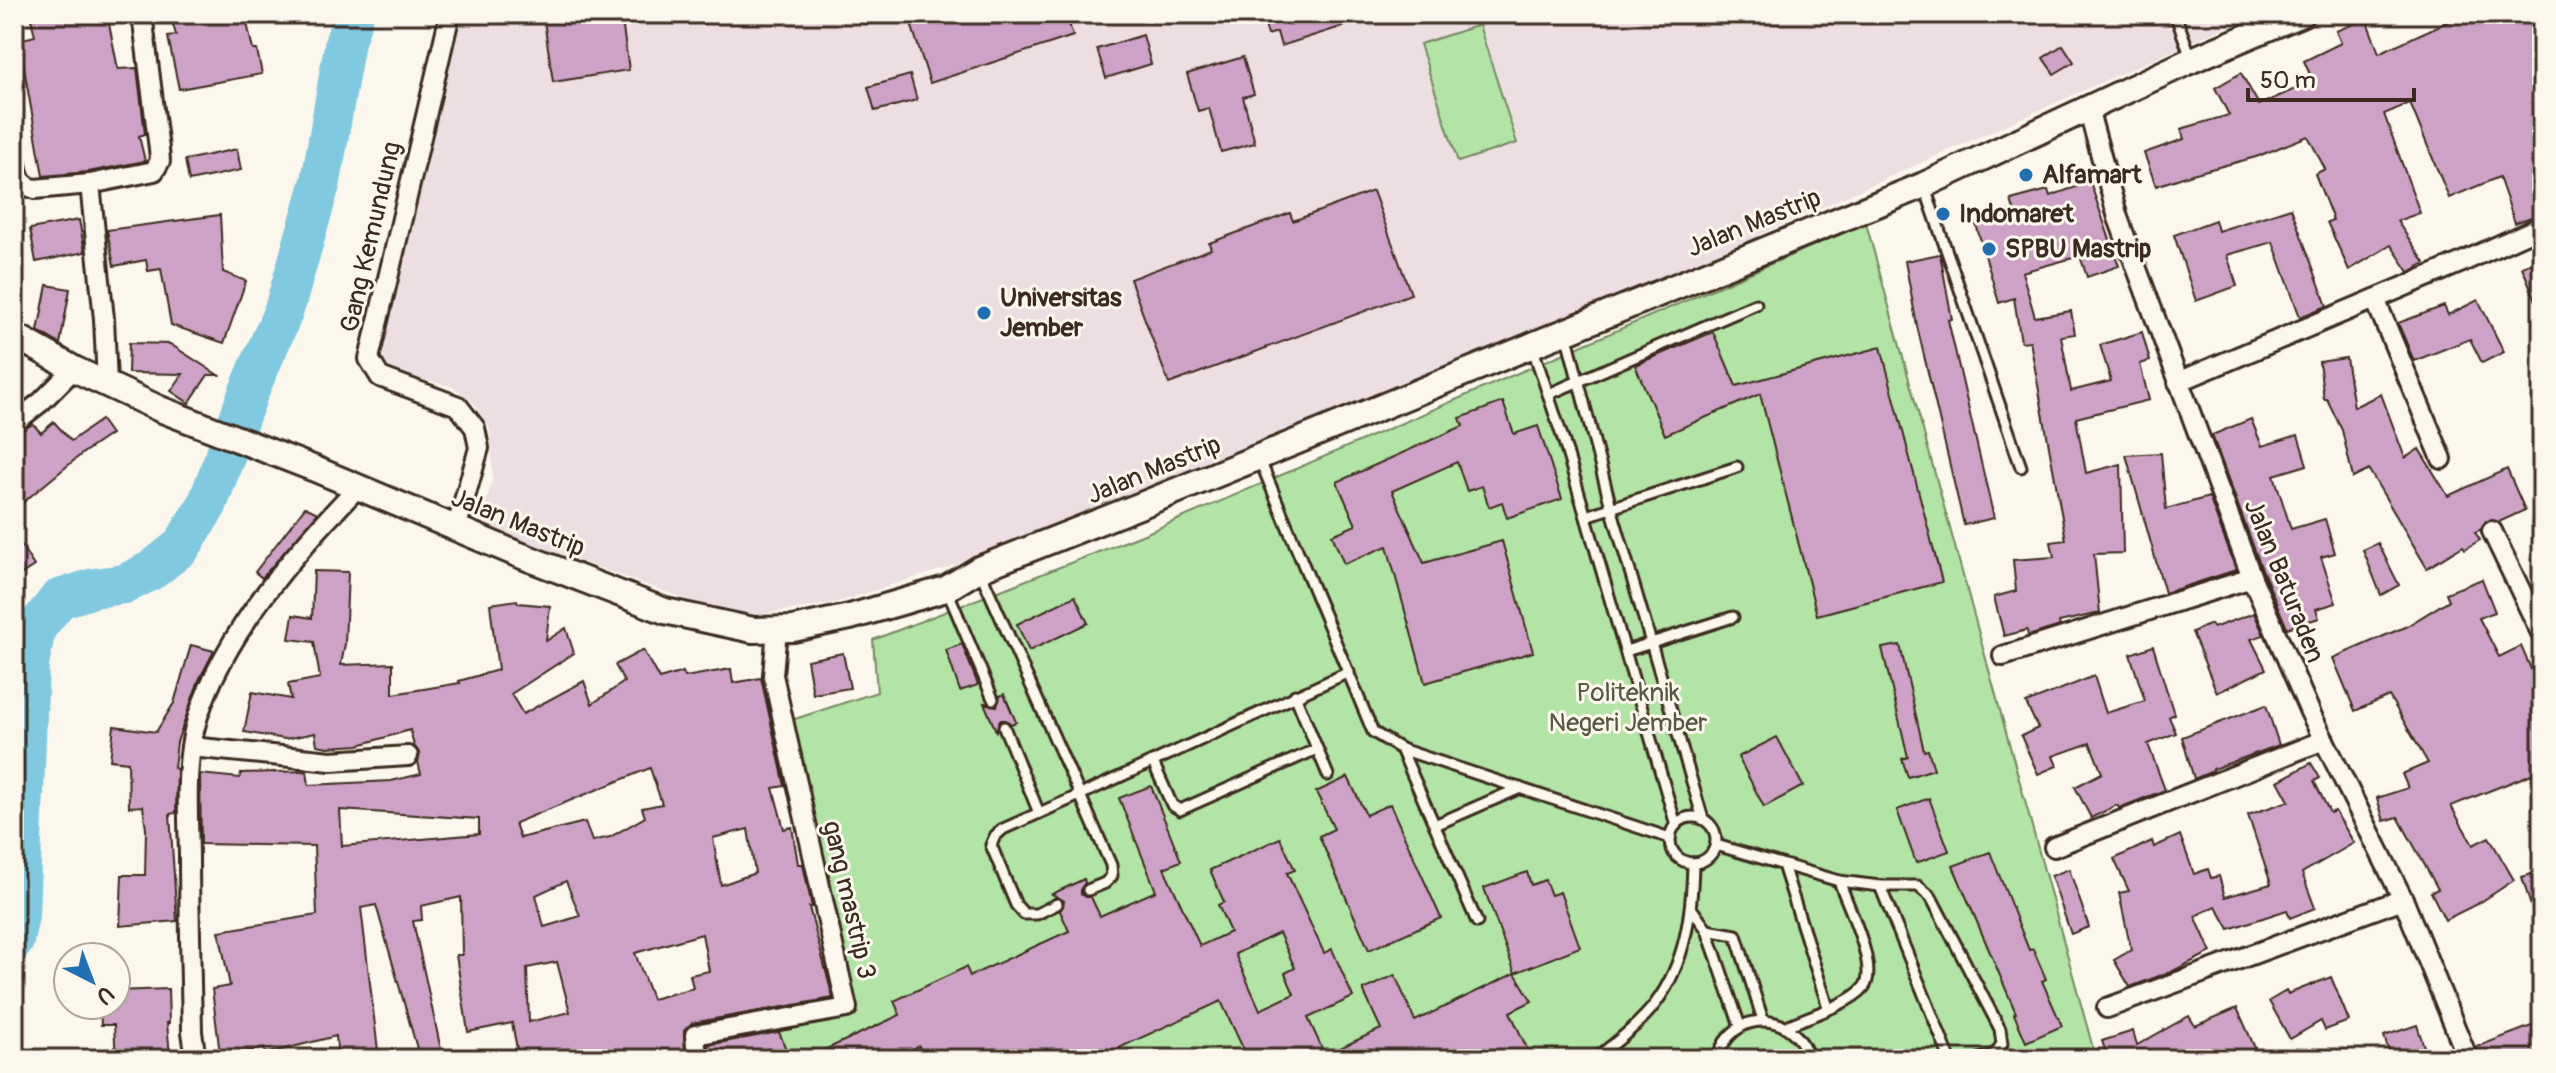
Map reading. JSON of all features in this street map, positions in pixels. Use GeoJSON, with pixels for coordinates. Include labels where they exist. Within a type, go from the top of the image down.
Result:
{"type":"FeatureCollection","features":[{"type":"Feature","properties":{"kind":"main road","name":"Jalan Mastrip"},"geometry":{"type":"LineString","coordinates":[[14,335],[74,369],[160,409],[665,611],[753,630],[793,629],[850,617],[946,589],[979,569],[1259,458],[1924,185],[2192,60],[2301,14]]}},
{"type":"Feature","properties":{"kind":"street"},"geometry":{"type":"LineString","coordinates":[[14,153],[21,181],[30,189],[90,184],[149,174],[160,161],[142,14]]}},
{"type":"Feature","properties":{"kind":"street","name":"Gang Kemundung"},"geometry":{"type":"LineString","coordinates":[[450,14],[369,359],[380,377],[458,406],[475,428],[479,448],[456,529]]}},
{"type":"Feature","properties":{"kind":"street","name":"Jalan Baturaden"},"geometry":{"type":"LineString","coordinates":[[2088,108],[2118,218],[2252,578],[2324,740],[2403,899],[2468,1059]]}},
{"type":"Feature","properties":{"kind":"street"},"geometry":{"type":"LineString","coordinates":[[90,184],[104,319],[107,383]]}},
{"type":"Feature","properties":{"kind":"street"},"geometry":{"type":"LineString","coordinates":[[2178,382],[2542,226]]}},
{"type":"Feature","properties":{"kind":"street"},"geometry":{"type":"LineString","coordinates":[[2375,299],[2442,459]]}},
{"type":"Feature","properties":{"kind":"street"},"geometry":{"type":"LineString","coordinates":[[14,423],[41,402],[74,369]]}},
{"type":"Feature","properties":{"kind":"street"},"geometry":{"type":"LineString","coordinates":[[196,1059],[192,1032],[188,815],[191,747],[198,715],[219,667],[288,564],[358,487]]}},
{"type":"Feature","properties":{"kind":"street"},"geometry":{"type":"LineString","coordinates":[[2492,531],[2542,635]]}},
{"type":"Feature","properties":{"kind":"street"},"geometry":{"type":"LineString","coordinates":[[2003,656],[2252,578]]}},
{"type":"Feature","properties":{"kind":"street","name":"gang mastrip 3"},"geometry":{"type":"LineString","coordinates":[[697,1059],[695,1035],[847,1008],[788,754],[773,675],[777,629]]}},
{"type":"Feature","properties":{"kind":"street"},"geometry":{"type":"LineString","coordinates":[[2054,847],[2324,740]]}},
{"type":"Feature","properties":{"kind":"street"},"geometry":{"type":"LineString","coordinates":[[191,747],[331,761],[408,756]]}},
{"type":"Feature","properties":{"kind":"street"},"geometry":{"type":"LineString","coordinates":[[2107,1008],[2403,899]]}},
{"type":"Feature","properties":{"kind":"lane"},"geometry":{"type":"LineString","coordinates":[[2175,14],[2192,60]]}},
{"type":"Feature","properties":{"kind":"lane"},"geometry":{"type":"LineString","coordinates":[[1924,185],[2021,467]]}},
{"type":"Feature","properties":{"kind":"lane"},"geometry":{"type":"LineString","coordinates":[[1549,394],[1756,304]]}},
{"type":"Feature","properties":{"kind":"lane"},"geometry":{"type":"LineString","coordinates":[[1565,332],[1611,507],[1703,819],[1714,829],[1716,845],[1708,857],[1693,863],[1679,858],[1670,838],[1676,825],[1689,817],[1703,819]]}},
{"type":"Feature","properties":{"kind":"lane"},"geometry":{"type":"LineString","coordinates":[[1532,346],[1586,516],[1676,825]]}},
{"type":"Feature","properties":{"kind":"lane"},"geometry":{"type":"LineString","coordinates":[[1259,458],[1373,732],[1401,749],[1670,838]]}},
{"type":"Feature","properties":{"kind":"lane"},"geometry":{"type":"LineString","coordinates":[[1586,516],[1737,467]]}},
{"type":"Feature","properties":{"kind":"lane"},"geometry":{"type":"LineString","coordinates":[[979,569],[1111,865],[1112,876],[1105,883],[1088,890]]}},
{"type":"Feature","properties":{"kind":"lane"},"geometry":{"type":"LineString","coordinates":[[946,589],[993,699]]}},
{"type":"Feature","properties":{"kind":"lane"},"geometry":{"type":"LineString","coordinates":[[1626,651],[1733,617]]}},
{"type":"Feature","properties":{"kind":"lane"},"geometry":{"type":"LineString","coordinates":[[1057,904],[1037,914],[1024,914],[1016,905],[991,845],[1003,829],[1349,672]]}},
{"type":"Feature","properties":{"kind":"lane"},"geometry":{"type":"LineString","coordinates":[[1295,695],[1328,775]]}},
{"type":"Feature","properties":{"kind":"lane"},"geometry":{"type":"LineString","coordinates":[[1004,727],[1039,813]]}},
{"type":"Feature","properties":{"kind":"lane"},"geometry":{"type":"LineString","coordinates":[[1153,762],[1172,805],[1180,810],[1317,749]]}},
{"type":"Feature","properties":{"kind":"lane"},"geometry":{"type":"LineString","coordinates":[[1401,749],[1477,922]]}},
{"type":"Feature","properties":{"kind":"lane"},"geometry":{"type":"LineString","coordinates":[[1435,825],[1520,788]]}},
{"type":"Feature","properties":{"kind":"lane"},"geometry":{"type":"LineString","coordinates":[[1716,845],[1839,881],[1880,886],[1918,886],[1931,897],[2000,1029],[2002,1044],[1995,1054],[1979,1059]]}},
{"type":"Feature","properties":{"kind":"lane"},"geometry":{"type":"LineString","coordinates":[[1595,1059],[1654,1005],[1673,974],[1692,909],[1693,863]]}},
{"type":"Feature","properties":{"kind":"lane"},"geometry":{"type":"LineString","coordinates":[[1783,865],[1828,1007]]}},
{"type":"Feature","properties":{"kind":"lane"},"geometry":{"type":"LineString","coordinates":[[1786,1026],[1848,999],[1865,986],[1870,967],[1839,881]]}},
{"type":"Feature","properties":{"kind":"lane"},"geometry":{"type":"LineString","coordinates":[[1880,886],[1950,1059]]}},
{"type":"Feature","properties":{"kind":"lane"},"geometry":{"type":"LineString","coordinates":[[1692,909],[1707,930],[1740,1026]]}},
{"type":"Feature","properties":{"kind":"lane"},"geometry":{"type":"LineString","coordinates":[[1707,930],[1736,935],[1763,1020]]}},
{"type":"Feature","properties":{"kind":"lane"},"geometry":{"type":"LineString","coordinates":[[1717,1059],[1722,1044],[1740,1026],[1763,1020],[1786,1026],[1805,1043],[1809,1059]]}},
{"type":"Feature","properties":{"kind":"shaded area","name":"Universitas Jember"},"geometry":{"type":"Polygon","coordinates":[[[466,14],[2255,14],[1642,287],[943,569],[831,604],[753,615],[700,604],[479,525],[493,478],[490,430],[474,403],[453,387],[398,373],[383,363],[385,340],[460,27],[466,14]]]}},
{"type":"Feature","properties":{"kind":"green space"},"geometry":{"type":"Polygon","coordinates":[[[1479,25],[1517,143],[1458,162],[1420,44],[1479,25]]]}},
{"type":"Feature","properties":{"kind":"green space","name":"Politeknik Negeri Jember"},"geometry":{"type":"Polygon","coordinates":[[[1866,223],[2096,1059],[703,1059],[699,1035],[852,1011],[792,720],[877,692],[873,640],[1147,533],[1866,223]]]}},
{"type":"Feature","properties":{"kind":"building"},"geometry":{"type":"Polygon","coordinates":[[[30,14],[107,14],[118,69],[137,68],[145,134],[139,136],[145,161],[88,172],[43,176],[19,40],[35,36],[30,14]]]}},
{"type":"Feature","properties":{"kind":"building"},"geometry":{"type":"Polygon","coordinates":[[[170,14],[245,14],[262,74],[179,89],[168,37],[176,35],[170,14]]]}},
{"type":"Feature","properties":{"kind":"building"},"geometry":{"type":"Polygon","coordinates":[[[543,14],[621,14],[629,70],[553,82],[543,14]]]}},
{"type":"Feature","properties":{"kind":"building"},"geometry":{"type":"Polygon","coordinates":[[[908,14],[1066,14],[1073,36],[930,83],[908,14]]]}},
{"type":"Feature","properties":{"kind":"building"},"geometry":{"type":"Polygon","coordinates":[[[1271,14],[1369,14],[1369,18],[1281,46],[1277,32],[1268,35],[1263,19],[1271,14]]]}},
{"type":"Feature","properties":{"kind":"building"},"geometry":{"type":"Polygon","coordinates":[[[2464,14],[2542,14],[2542,213],[2515,223],[2499,177],[2449,198],[2410,103],[2384,114],[2420,213],[2397,221],[2425,263],[2409,272],[2391,245],[2349,270],[2327,222],[2333,220],[2315,174],[2325,169],[2308,136],[2256,157],[2156,186],[2144,153],[2184,139],[2181,129],[2229,115],[2215,88],[2241,73],[2259,105],[2313,81],[2304,61],[2341,43],[2336,31],[2366,19],[2379,53],[2464,14]]]}},
{"type":"Feature","properties":{"kind":"building"},"geometry":{"type":"Polygon","coordinates":[[[1143,35],[1151,64],[1106,78],[1097,49],[1143,35]]]}},
{"type":"Feature","properties":{"kind":"building"},"geometry":{"type":"Polygon","coordinates":[[[2063,45],[2074,62],[2054,74],[2043,58],[2063,45]]]}},
{"type":"Feature","properties":{"kind":"building"},"geometry":{"type":"Polygon","coordinates":[[[1243,57],[1254,94],[1243,97],[1255,143],[1221,152],[1209,108],[1198,111],[1187,74],[1243,57]]]}},
{"type":"Feature","properties":{"kind":"building"},"geometry":{"type":"Polygon","coordinates":[[[910,75],[917,100],[875,111],[868,87],[910,75]]]}},
{"type":"Feature","properties":{"kind":"building"},"geometry":{"type":"Polygon","coordinates":[[[237,149],[241,170],[189,181],[185,160],[237,149]]]}},
{"type":"Feature","properties":{"kind":"building"},"geometry":{"type":"Polygon","coordinates":[[[2090,182],[2119,266],[2087,277],[2080,256],[2022,272],[2035,317],[2071,311],[2075,334],[2061,336],[2071,391],[2111,381],[2100,345],[2142,332],[2150,361],[2140,364],[2149,400],[2076,418],[2086,473],[2121,464],[2123,553],[2094,554],[2100,613],[2059,622],[2060,626],[2028,636],[2027,630],[2004,636],[1994,597],[2016,591],[2013,560],[2054,557],[2051,542],[2066,540],[2030,341],[2021,342],[2014,298],[1999,303],[1975,221],[2014,210],[2011,200],[2048,190],[2050,196],[2090,182]]]}},
{"type":"Feature","properties":{"kind":"building"},"geometry":{"type":"Polygon","coordinates":[[[1373,191],[1411,294],[1169,384],[1130,279],[1211,249],[1209,243],[1290,213],[1293,221],[1373,191]]]}},
{"type":"Feature","properties":{"kind":"building"},"geometry":{"type":"Polygon","coordinates":[[[2291,208],[2327,306],[2300,317],[2273,242],[2227,255],[2237,286],[2196,301],[2174,235],[2215,220],[2218,231],[2291,208]]]}},
{"type":"Feature","properties":{"kind":"building"},"geometry":{"type":"Polygon","coordinates":[[[220,215],[223,272],[246,281],[224,343],[171,325],[161,269],[148,271],[146,260],[114,266],[107,230],[220,215]]]}},
{"type":"Feature","properties":{"kind":"building"},"geometry":{"type":"Polygon","coordinates":[[[79,220],[85,252],[36,262],[30,229],[79,220]]]}},
{"type":"Feature","properties":{"kind":"building"},"geometry":{"type":"Polygon","coordinates":[[[1940,254],[1952,319],[1948,320],[1994,518],[1964,525],[1917,326],[1905,261],[1940,254]]]}},
{"type":"Feature","properties":{"kind":"building"},"geometry":{"type":"Polygon","coordinates":[[[2542,259],[2542,315],[2522,267],[2542,259]]]}},
{"type":"Feature","properties":{"kind":"building"},"geometry":{"type":"Polygon","coordinates":[[[47,285],[70,289],[60,344],[38,331],[47,285]]]}},
{"type":"Feature","properties":{"kind":"building"},"geometry":{"type":"Polygon","coordinates":[[[2478,300],[2504,352],[2482,363],[2470,339],[2414,361],[2398,323],[2444,306],[2448,315],[2478,300]]]}},
{"type":"Feature","properties":{"kind":"building"},"geometry":{"type":"Polygon","coordinates":[[[1713,332],[1736,386],[1881,347],[1942,582],[1817,615],[1760,394],[1665,435],[1635,365],[1713,332]]]}},
{"type":"Feature","properties":{"kind":"building"},"geometry":{"type":"Polygon","coordinates":[[[129,343],[170,344],[218,375],[208,375],[189,403],[171,391],[183,374],[128,373],[129,343]]]}},
{"type":"Feature","properties":{"kind":"building"},"geometry":{"type":"Polygon","coordinates":[[[2346,358],[2354,407],[2381,394],[2405,458],[2419,449],[2448,496],[2507,469],[2525,510],[2499,522],[2486,521],[2475,532],[2480,540],[2465,549],[2463,546],[2427,568],[2369,470],[2353,478],[2342,430],[2327,399],[2324,399],[2319,362],[2346,358]]]}},
{"type":"Feature","properties":{"kind":"building"},"geometry":{"type":"Polygon","coordinates":[[[1503,402],[1514,434],[1538,426],[1562,499],[1507,518],[1502,502],[1489,507],[1482,486],[1467,491],[1457,462],[1392,491],[1424,563],[1502,541],[1533,652],[1425,683],[1387,546],[1344,564],[1332,535],[1356,525],[1337,482],[1463,426],[1460,418],[1503,402]]]}},
{"type":"Feature","properties":{"kind":"building"},"geometry":{"type":"Polygon","coordinates":[[[2251,419],[2262,446],[2298,435],[2307,465],[2274,475],[2291,529],[2325,519],[2335,553],[2321,557],[2336,603],[2316,609],[2319,618],[2287,628],[2212,435],[2251,419]]]}},
{"type":"Feature","properties":{"kind":"building"},"geometry":{"type":"Polygon","coordinates":[[[101,420],[111,434],[14,510],[14,435],[33,424],[41,433],[54,422],[71,441],[101,420]]]}},
{"type":"Feature","properties":{"kind":"building"},"geometry":{"type":"Polygon","coordinates":[[[2161,453],[2166,509],[2209,497],[2236,570],[2165,593],[2126,455],[2161,453]]]}},
{"type":"Feature","properties":{"kind":"building"},"geometry":{"type":"Polygon","coordinates":[[[305,507],[318,513],[262,578],[255,572],[305,507]]]}},
{"type":"Feature","properties":{"kind":"building"},"geometry":{"type":"Polygon","coordinates":[[[14,534],[34,566],[14,579],[14,534]]]}},
{"type":"Feature","properties":{"kind":"building"},"geometry":{"type":"Polygon","coordinates":[[[2378,543],[2399,585],[2381,595],[2363,550],[2378,543]]]}},
{"type":"Feature","properties":{"kind":"building"},"geometry":{"type":"Polygon","coordinates":[[[314,571],[348,572],[345,644],[341,665],[393,663],[393,694],[460,683],[498,670],[490,604],[517,600],[518,603],[550,606],[546,641],[566,628],[574,653],[511,694],[523,714],[584,681],[592,704],[624,682],[615,665],[643,650],[659,679],[683,672],[685,677],[731,669],[733,683],[761,678],[785,786],[773,788],[784,829],[792,827],[798,864],[803,864],[812,907],[809,907],[833,998],[692,1023],[684,1031],[685,1055],[672,1059],[519,1059],[512,1023],[468,1032],[456,955],[462,955],[461,897],[421,906],[422,920],[413,921],[443,1059],[420,1059],[376,905],[361,908],[379,1059],[338,1059],[336,1036],[265,1054],[264,1049],[220,1054],[212,989],[230,986],[219,931],[317,915],[314,846],[201,844],[200,774],[240,778],[241,773],[307,771],[309,785],[391,781],[421,774],[420,754],[414,746],[410,730],[359,745],[328,747],[317,745],[315,733],[285,739],[244,732],[252,692],[291,699],[288,684],[320,678],[314,642],[289,639],[293,615],[312,618],[314,571]],[[650,768],[515,823],[520,838],[585,822],[592,841],[610,837],[645,817],[642,808],[662,804],[650,768]],[[340,810],[342,846],[479,834],[479,819],[340,810]],[[748,829],[713,838],[721,885],[755,873],[748,829]],[[566,881],[536,895],[544,927],[580,916],[566,881]],[[702,934],[635,953],[652,999],[693,988],[690,975],[709,971],[702,934]],[[557,962],[527,968],[529,1022],[570,1012],[557,962]]]}},
{"type":"Feature","properties":{"kind":"building"},"geometry":{"type":"Polygon","coordinates":[[[2482,579],[2495,612],[2479,618],[2499,657],[2521,646],[2542,694],[2542,770],[2451,806],[2473,845],[2489,837],[2514,880],[2481,902],[2445,920],[2431,892],[2438,889],[2398,817],[2384,821],[2377,798],[2408,788],[2402,774],[2428,763],[2389,696],[2355,711],[2333,658],[2407,626],[2449,600],[2446,593],[2482,579]]]}},
{"type":"Feature","properties":{"kind":"building"},"geometry":{"type":"Polygon","coordinates":[[[1075,596],[1088,623],[1029,651],[1017,624],[1075,596]]]}},
{"type":"Feature","properties":{"kind":"building"},"geometry":{"type":"Polygon","coordinates":[[[2254,613],[2264,635],[2251,639],[2266,669],[2217,693],[2192,632],[2254,613]]]}},
{"type":"Feature","properties":{"kind":"building"},"geometry":{"type":"Polygon","coordinates":[[[962,644],[978,685],[960,691],[946,650],[962,644]]]}},
{"type":"Feature","properties":{"kind":"building"},"geometry":{"type":"Polygon","coordinates":[[[191,645],[214,651],[199,680],[177,742],[174,768],[177,769],[176,813],[170,814],[177,921],[120,926],[122,875],[145,875],[146,829],[143,806],[129,807],[128,762],[110,760],[114,726],[156,732],[174,703],[191,645]]]}},
{"type":"Feature","properties":{"kind":"building"},"geometry":{"type":"Polygon","coordinates":[[[1900,645],[1924,751],[1928,750],[1934,769],[1908,777],[1902,759],[1908,757],[1882,648],[1900,645]]]}},
{"type":"Feature","properties":{"kind":"building"},"geometry":{"type":"Polygon","coordinates":[[[2153,646],[2174,714],[2169,717],[2176,733],[2148,744],[2165,790],[2119,808],[2117,805],[2091,818],[2075,787],[2102,773],[2090,743],[2053,756],[2057,766],[2038,774],[2021,736],[2038,728],[2026,703],[2094,676],[2106,713],[2145,701],[2130,654],[2153,646]]]}},
{"type":"Feature","properties":{"kind":"building"},"geometry":{"type":"Polygon","coordinates":[[[843,653],[850,688],[813,694],[807,660],[843,653]]]}},
{"type":"Feature","properties":{"kind":"building"},"geometry":{"type":"Polygon","coordinates":[[[1004,694],[1016,722],[1011,724],[1000,720],[996,731],[984,703],[997,706],[1000,696],[1004,694]]]}},
{"type":"Feature","properties":{"kind":"building"},"geometry":{"type":"Polygon","coordinates":[[[2266,705],[2279,745],[2194,779],[2182,737],[2266,705]]]}},
{"type":"Feature","properties":{"kind":"building"},"geometry":{"type":"Polygon","coordinates":[[[1777,737],[1803,786],[1764,807],[1738,757],[1777,737]]]}},
{"type":"Feature","properties":{"kind":"building"},"geometry":{"type":"Polygon","coordinates":[[[2311,763],[2320,778],[2314,781],[2330,813],[2335,811],[2354,843],[2302,873],[2315,908],[2290,918],[2287,910],[2229,929],[2216,906],[2195,916],[2211,952],[2130,987],[2114,960],[2131,950],[2119,893],[2129,891],[2114,859],[2152,841],[2154,847],[2180,835],[2194,874],[2208,869],[2211,878],[2219,876],[2225,897],[2271,884],[2248,815],[2289,801],[2278,781],[2311,763]]]}},
{"type":"Feature","properties":{"kind":"building"},"geometry":{"type":"Polygon","coordinates":[[[1348,777],[1366,815],[1390,804],[1441,918],[1369,950],[1319,836],[1334,829],[1316,792],[1348,777]]]}},
{"type":"Feature","properties":{"kind":"building"},"geometry":{"type":"Polygon","coordinates":[[[1151,786],[1181,861],[1164,868],[1200,946],[1230,932],[1218,905],[1224,902],[1210,870],[1280,838],[1295,870],[1287,873],[1324,953],[1332,949],[1353,997],[1308,1018],[1325,1055],[1381,1029],[1363,990],[1395,975],[1415,1021],[1515,973],[1532,1001],[1510,1012],[1532,1059],[1428,1059],[1425,1052],[1411,1059],[1248,1059],[1221,1001],[1095,1059],[1001,1059],[997,1051],[978,1059],[924,1059],[919,1046],[890,1059],[805,1059],[900,1015],[894,1001],[966,967],[970,976],[1069,931],[1060,911],[1064,901],[1052,894],[1084,879],[1081,894],[1091,897],[1100,916],[1156,891],[1119,798],[1151,786]],[[1279,933],[1235,954],[1260,1010],[1294,994],[1285,973],[1295,968],[1279,933]]]}},
{"type":"Feature","properties":{"kind":"building"},"geometry":{"type":"Polygon","coordinates":[[[1929,798],[1949,851],[1916,863],[1897,810],[1929,798]]]}},
{"type":"Feature","properties":{"kind":"building"},"geometry":{"type":"Polygon","coordinates":[[[1990,852],[2029,950],[2033,949],[2046,979],[2042,981],[2062,1026],[2026,1042],[1953,866],[1990,852]]]}},
{"type":"Feature","properties":{"kind":"building"},"geometry":{"type":"Polygon","coordinates":[[[2069,869],[2089,927],[2071,934],[2051,876],[2069,869]]]}},
{"type":"Feature","properties":{"kind":"building"},"geometry":{"type":"Polygon","coordinates":[[[2542,871],[2542,928],[2538,929],[2522,877],[2542,871]]]}},
{"type":"Feature","properties":{"kind":"building"},"geometry":{"type":"Polygon","coordinates":[[[1527,872],[1531,885],[1545,880],[1551,895],[1560,892],[1580,947],[1515,973],[1484,888],[1527,872]]]}},
{"type":"Feature","properties":{"kind":"building"},"geometry":{"type":"Polygon","coordinates":[[[2331,977],[2349,1021],[2325,1030],[2321,1021],[2290,1039],[2269,1001],[2286,991],[2288,994],[2331,977]]]}},
{"type":"Feature","properties":{"kind":"building"},"geometry":{"type":"Polygon","coordinates":[[[168,989],[170,1055],[116,1059],[114,1025],[101,1025],[101,1021],[132,1021],[132,990],[168,989]]]}},
{"type":"Feature","properties":{"kind":"building"},"geometry":{"type":"Polygon","coordinates":[[[2237,1008],[2260,1059],[2108,1059],[2102,1041],[2133,1031],[2137,1045],[2189,1016],[2195,1026],[2237,1008]]]}},
{"type":"Feature","properties":{"kind":"building"},"geometry":{"type":"Polygon","coordinates":[[[2542,1022],[2542,1059],[2480,1059],[2476,1047],[2542,1022]]]}},
{"type":"Feature","properties":{"kind":"building"},"geometry":{"type":"Polygon","coordinates":[[[2417,1025],[2428,1059],[2391,1059],[2384,1036],[2417,1025]]]}},
{"type":"Feature","properties":{"kind":"building"},"geometry":{"type":"Polygon","coordinates":[[[779,1032],[790,1059],[709,1059],[708,1045],[779,1032]]]}},
{"type":"Feature","properties":{"kind":"waterway"},"geometry":{"type":"LineString","coordinates":[[14,941],[19,915],[29,665],[36,628],[59,599],[94,588],[125,584],[152,570],[181,547],[207,505],[249,391],[284,310],[321,181],[345,41],[354,14]]}},
{"type":"Feature","properties":{"kind":"place","name":"Alfamart"},"geometry":{"type":"Point","coordinates":[2026,175]}},
{"type":"Feature","properties":{"kind":"place","name":"Indomaret"},"geometry":{"type":"Point","coordinates":[1943,214]}},
{"type":"Feature","properties":{"kind":"place","name":"SPBU Mastrip"},"geometry":{"type":"Point","coordinates":[1989,249]}},
{"type":"Feature","properties":{"kind":"place","name":"Universitas Jember"},"geometry":{"type":"Point","coordinates":[984,313]}}]}
